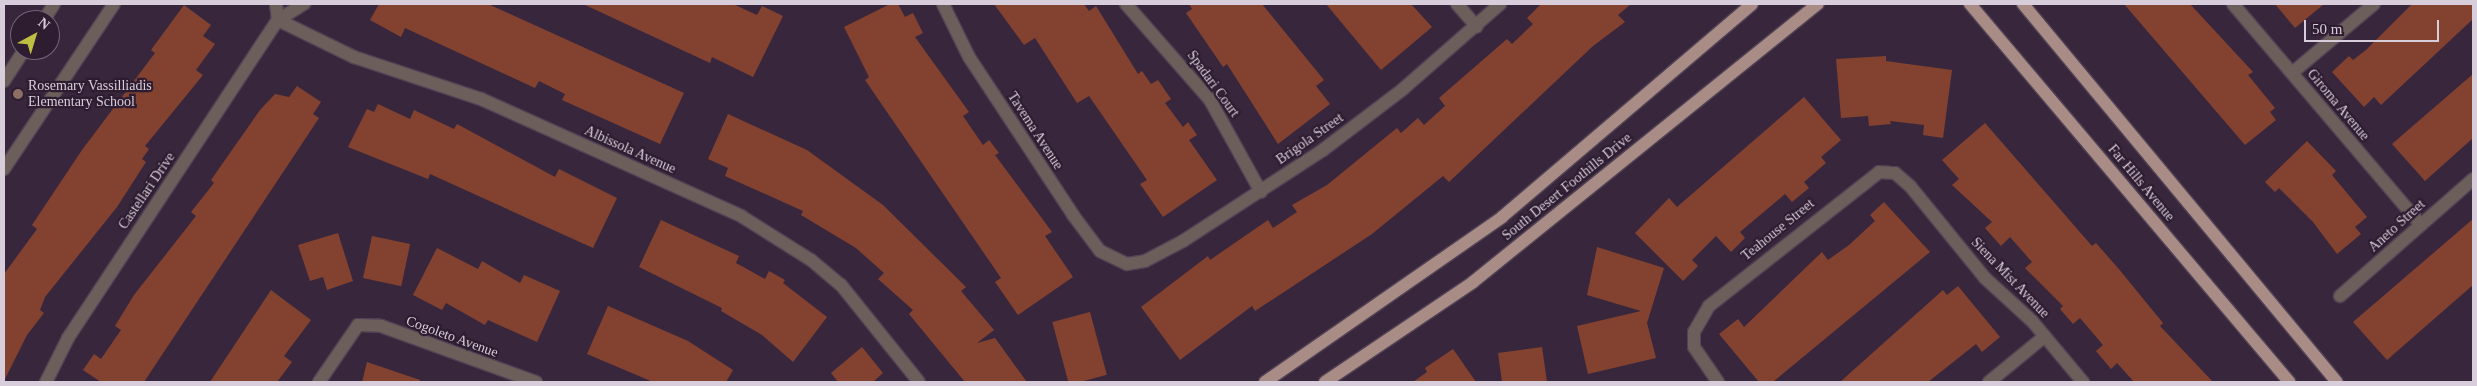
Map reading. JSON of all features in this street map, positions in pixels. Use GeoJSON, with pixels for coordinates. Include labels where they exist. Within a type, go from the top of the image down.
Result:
{"type":"FeatureCollection","features":[{"type":"Feature","properties":{"kind":"main road","name":"South Desert Foothills Drive"},"geometry":{"type":"LineString","coordinates":[[1265,382],[1502,217],[1752,4]]}},
{"type":"Feature","properties":{"kind":"main road","name":"South Desert Foothills Drive"},"geometry":{"type":"LineString","coordinates":[[1325,382],[1473,282],[1818,4]]}},
{"type":"Feature","properties":{"kind":"main road","name":"Far Hills Avenue"},"geometry":{"type":"LineString","coordinates":[[1970,4],[2289,382]]}},
{"type":"Feature","properties":{"kind":"main road","name":"Far Hills Avenue"},"geometry":{"type":"LineString","coordinates":[[2023,4],[2337,382]]}},
{"type":"Feature","properties":{"kind":"street"},"geometry":{"type":"LineString","coordinates":[[4,168],[114,4]]}},
{"type":"Feature","properties":{"kind":"street"},"geometry":{"type":"LineString","coordinates":[[276,4],[278,20]]}},
{"type":"Feature","properties":{"kind":"street","name":"Castellari Drive"},"geometry":{"type":"LineString","coordinates":[[46,382],[73,330],[278,20],[304,4]]}},
{"type":"Feature","properties":{"kind":"street","name":"Tavema Avenue"},"geometry":{"type":"LineString","coordinates":[[943,4],[969,57],[1073,215],[1100,251],[1118,263]]}},
{"type":"Feature","properties":{"kind":"street","name":"Spadari Court"},"geometry":{"type":"LineString","coordinates":[[1126,4],[1210,100],[1261,192]]}},
{"type":"Feature","properties":{"kind":"street"},"geometry":{"type":"LineString","coordinates":[[1456,4],[1477,27]]}},
{"type":"Feature","properties":{"kind":"street","name":"Brigola Street"},"geometry":{"type":"LineString","coordinates":[[1118,263],[1145,261],[1261,192],[1365,119],[1477,27],[1500,4]]}},
{"type":"Feature","properties":{"kind":"street","name":"Giroma Avenue"},"geometry":{"type":"LineString","coordinates":[[2233,4],[2421,225]]}},
{"type":"Feature","properties":{"kind":"street"},"geometry":{"type":"LineString","coordinates":[[2292,73],[2374,4]]}},
{"type":"Feature","properties":{"kind":"street","name":"Albissola Avenue"},"geometry":{"type":"LineString","coordinates":[[278,20],[354,57],[481,99],[748,220],[841,285],[919,382]]}},
{"type":"Feature","properties":{"kind":"street"},"geometry":{"type":"LineString","coordinates":[[4,81],[18,60]]}},
{"type":"Feature","properties":{"kind":"street","name":"Teahouse Street"},"geometry":{"type":"LineString","coordinates":[[1718,382],[1694,347],[1694,332],[1709,306],[1863,182],[1879,172],[1895,173]]}},
{"type":"Feature","properties":{"kind":"street","name":"Siena Mist Avenue"},"geometry":{"type":"LineString","coordinates":[[1895,173],[1985,278],[2045,336],[2084,382]]}},
{"type":"Feature","properties":{"kind":"street","name":"Aneto Street"},"geometry":{"type":"LineString","coordinates":[[2340,296],[2473,179]]}},
{"type":"Feature","properties":{"kind":"street","name":"Cogoleto Avenue"},"geometry":{"type":"LineString","coordinates":[[319,382],[358,325],[381,326],[536,382]]}},
{"type":"Feature","properties":{"kind":"street"},"geometry":{"type":"LineString","coordinates":[[1989,382],[2045,336]]}},
{"type":"Feature","properties":{"kind":"building"},"geometry":{"type":"Polygon","coordinates":[[[379,4],[488,4],[684,93],[660,144],[562,100],[565,94],[539,81],[535,88],[405,28],[401,37],[370,20],[379,4]]]}},
{"type":"Feature","properties":{"kind":"building"},"geometry":{"type":"Polygon","coordinates":[[[583,4],[733,4],[757,15],[762,6],[783,16],[753,77],[712,57],[710,63],[583,4]]]}},
{"type":"Feature","properties":{"kind":"building"},"geometry":{"type":"Polygon","coordinates":[[[890,4],[898,4],[905,17],[913,13],[923,33],[915,37],[969,112],[963,116],[983,145],[989,140],[999,153],[995,155],[1052,232],[1045,236],[1073,277],[1018,315],[995,282],[1001,278],[865,80],[869,77],[844,27],[890,4]]]}},
{"type":"Feature","properties":{"kind":"building"},"geometry":{"type":"Polygon","coordinates":[[[994,4],[1084,4],[1089,11],[1096,6],[1138,74],[1142,71],[1151,84],[1158,80],[1171,99],[1165,103],[1183,127],[1188,122],[1197,135],[1189,140],[1217,180],[1163,217],[1140,184],[1147,180],[1089,96],[1077,103],[1035,38],[1024,45],[994,4]]]}},
{"type":"Feature","properties":{"kind":"building"},"geometry":{"type":"Polygon","coordinates":[[[1189,4],[1262,4],[1324,80],[1316,86],[1330,104],[1278,144],[1227,64],[1223,67],[1186,13],[1192,9],[1189,4]]]}},
{"type":"Feature","properties":{"kind":"building"},"geometry":{"type":"Polygon","coordinates":[[[1326,4],[1411,4],[1432,27],[1381,70],[1326,4]]]}},
{"type":"Feature","properties":{"kind":"building"},"geometry":{"type":"Polygon","coordinates":[[[1541,4],[1631,4],[1618,15],[1625,22],[1593,46],[1449,182],[1443,176],[1372,234],[1255,311],[1252,306],[1180,360],[1141,307],[1208,256],[1210,260],[1268,220],[1273,228],[1297,212],[1292,205],[1327,185],[1397,128],[1401,133],[1418,118],[1424,125],[1445,106],[1439,98],[1507,39],[1512,44],[1533,24],[1527,18],[1541,4]]]}},
{"type":"Feature","properties":{"kind":"building"},"geometry":{"type":"Polygon","coordinates":[[[2124,4],[2190,4],[2253,72],[2248,75],[2275,108],[2270,112],[2276,120],[2245,145],[2124,4]]]}},
{"type":"Feature","properties":{"kind":"building"},"geometry":{"type":"Polygon","coordinates":[[[2275,4],[2324,4],[2295,28],[2275,4]]]}},
{"type":"Feature","properties":{"kind":"building"},"geometry":{"type":"Polygon","coordinates":[[[2412,4],[2473,4],[2473,19],[2381,105],[2374,97],[2364,107],[2332,72],[2349,56],[2353,60],[2366,50],[2412,4]]]}},
{"type":"Feature","properties":{"kind":"building"},"geometry":{"type":"Polygon","coordinates":[[[184,5],[211,25],[203,36],[215,44],[196,70],[203,75],[145,146],[149,149],[142,159],[146,162],[117,207],[45,297],[40,310],[44,313],[27,335],[4,381],[4,274],[37,229],[32,225],[82,150],[155,53],[151,50],[184,5]]]}},
{"type":"Feature","properties":{"kind":"building"},"geometry":{"type":"Polygon","coordinates":[[[1886,56],[1886,61],[1952,70],[1943,138],[1923,135],[1924,125],[1890,121],[1891,124],[1869,126],[1868,116],[1841,118],[1836,59],[1886,56]]]}},
{"type":"Feature","properties":{"kind":"building"},"geometry":{"type":"Polygon","coordinates":[[[2473,74],[2473,138],[2425,181],[2392,144],[2473,74]]]}},
{"type":"Feature","properties":{"kind":"building"},"geometry":{"type":"Polygon","coordinates":[[[297,86],[321,102],[313,114],[319,118],[144,382],[101,382],[83,370],[94,354],[101,359],[121,330],[115,326],[134,295],[196,216],[191,212],[214,183],[211,180],[260,110],[275,94],[289,97],[297,86]]]}},
{"type":"Feature","properties":{"kind":"building"},"geometry":{"type":"Polygon","coordinates":[[[1804,97],[1841,140],[1821,157],[1826,163],[1804,182],[1809,188],[1792,202],[1785,194],[1740,232],[1745,238],[1731,252],[1716,236],[1692,260],[1698,266],[1683,281],[1635,233],[1669,198],[1677,207],[1804,97]]]}},
{"type":"Feature","properties":{"kind":"building"},"geometry":{"type":"Polygon","coordinates":[[[378,104],[410,119],[414,110],[454,129],[457,124],[555,177],[559,169],[617,198],[593,248],[430,174],[428,179],[348,147],[367,109],[374,112],[378,104]]]}},
{"type":"Feature","properties":{"kind":"building"},"geometry":{"type":"Polygon","coordinates":[[[728,114],[807,150],[883,205],[966,287],[961,291],[994,330],[977,343],[995,338],[1027,382],[965,382],[909,314],[913,310],[878,279],[884,273],[856,248],[801,215],[803,211],[725,176],[728,168],[708,159],[728,114]]]}},
{"type":"Feature","properties":{"kind":"building"},"geometry":{"type":"Polygon","coordinates":[[[1985,123],[2092,246],[2096,243],[2163,323],[2160,326],[2213,382],[2134,382],[2117,363],[2111,369],[2096,351],[2103,345],[2080,318],[2073,324],[2060,309],[2063,306],[2025,268],[2032,262],[2010,237],[2001,246],[1985,228],[1992,222],[1952,185],[1959,179],[1942,160],[1985,123]]]}},
{"type":"Feature","properties":{"kind":"building"},"geometry":{"type":"Polygon","coordinates":[[[2307,141],[2336,171],[2332,175],[2367,217],[2355,227],[2361,234],[2337,254],[2313,222],[2279,188],[2275,192],[2265,182],[2307,141]]]}},
{"type":"Feature","properties":{"kind":"building"},"geometry":{"type":"Polygon","coordinates":[[[1884,202],[1930,252],[1773,382],[1759,382],[1719,334],[1738,319],[1744,327],[1822,252],[1828,260],[1849,245],[1875,221],[1870,215],[1884,202]]]}},
{"type":"Feature","properties":{"kind":"building"},"geometry":{"type":"Polygon","coordinates":[[[2473,219],[2473,285],[2387,360],[2353,322],[2473,219]]]}},
{"type":"Feature","properties":{"kind":"building"},"geometry":{"type":"Polygon","coordinates":[[[661,220],[739,256],[736,263],[765,279],[769,271],[785,280],[783,283],[827,317],[793,362],[762,335],[721,311],[722,308],[639,267],[661,220]]]}},
{"type":"Feature","properties":{"kind":"building"},"geometry":{"type":"Polygon","coordinates":[[[338,233],[353,281],[327,290],[323,277],[310,281],[298,245],[338,233]]]}},
{"type":"Feature","properties":{"kind":"building"},"geometry":{"type":"Polygon","coordinates":[[[372,236],[410,244],[401,286],[363,278],[372,236]]]}},
{"type":"Feature","properties":{"kind":"building"},"geometry":{"type":"Polygon","coordinates":[[[1597,247],[1664,268],[1647,323],[1656,358],[1588,374],[1577,326],[1641,311],[1587,295],[1597,247]]]}},
{"type":"Feature","properties":{"kind":"building"},"geometry":{"type":"Polygon","coordinates":[[[437,248],[478,269],[482,261],[520,283],[524,275],[560,291],[537,342],[488,320],[485,325],[446,303],[442,310],[413,295],[437,248]]]}},
{"type":"Feature","properties":{"kind":"building"},"geometry":{"type":"Polygon","coordinates":[[[1958,286],[2000,337],[1982,352],[1976,344],[1928,382],[1840,382],[1943,290],[1947,295],[1958,286]]]}},
{"type":"Feature","properties":{"kind":"building"},"geometry":{"type":"Polygon","coordinates":[[[271,290],[311,320],[284,356],[292,362],[277,382],[210,382],[271,290]]]}},
{"type":"Feature","properties":{"kind":"building"},"geometry":{"type":"Polygon","coordinates":[[[608,306],[688,341],[733,370],[726,382],[653,382],[587,354],[608,306]]]}},
{"type":"Feature","properties":{"kind":"building"},"geometry":{"type":"Polygon","coordinates":[[[1090,312],[1107,375],[1080,382],[1068,382],[1052,322],[1090,312]]]}},
{"type":"Feature","properties":{"kind":"building"},"geometry":{"type":"Polygon","coordinates":[[[862,347],[883,373],[873,382],[838,382],[831,373],[862,347]]]}},
{"type":"Feature","properties":{"kind":"building"},"geometry":{"type":"Polygon","coordinates":[[[1542,347],[1547,382],[1502,382],[1498,353],[1542,347]]]}},
{"type":"Feature","properties":{"kind":"building"},"geometry":{"type":"Polygon","coordinates":[[[1453,349],[1476,382],[1413,382],[1427,372],[1425,368],[1453,349]]]}},
{"type":"Feature","properties":{"kind":"building"},"geometry":{"type":"Polygon","coordinates":[[[367,362],[420,380],[419,382],[362,382],[367,362]]]}},
{"type":"Feature","properties":{"kind":"place","name":"Rosemary Vassilliadis Elementary School"},"geometry":{"type":"Point","coordinates":[18,94]}}]}
